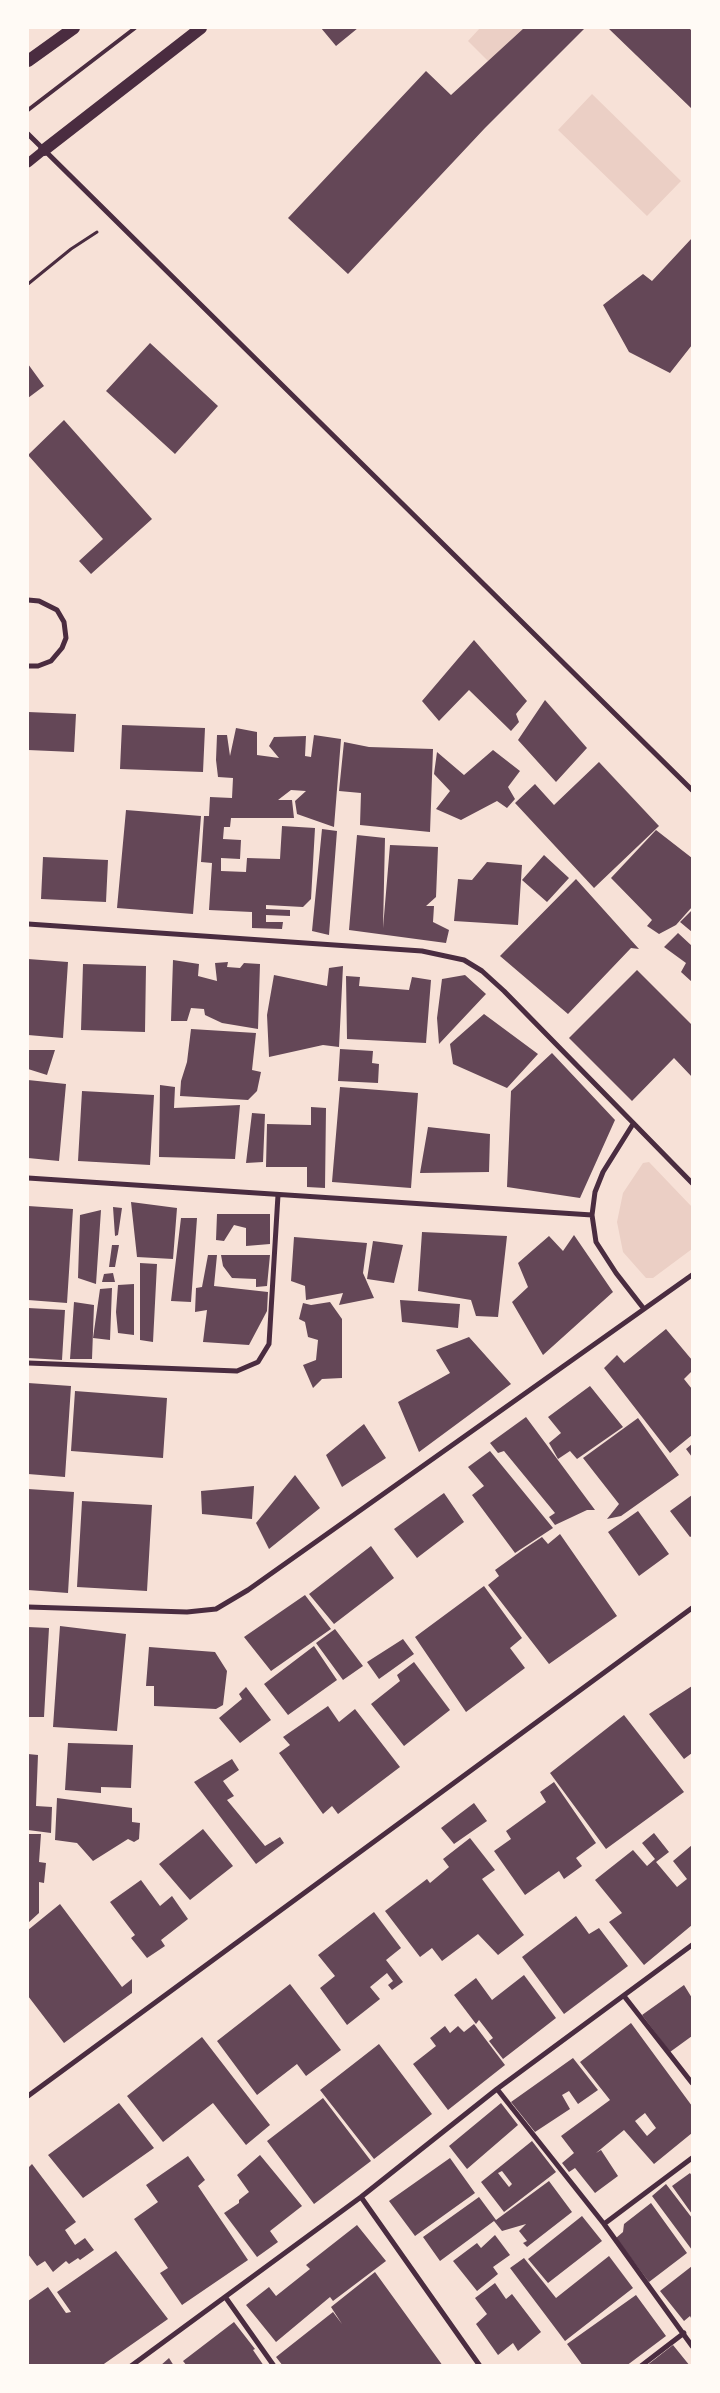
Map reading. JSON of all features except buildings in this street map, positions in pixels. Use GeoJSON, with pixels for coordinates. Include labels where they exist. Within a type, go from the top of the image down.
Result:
{"type":"FeatureCollection","features":[{"type":"Feature","properties":{"kind":"main road"},"geometry":{"type":"LineString","coordinates":[[28,61],[74,28]]}},
{"type":"Feature","properties":{"kind":"main road"},"geometry":{"type":"LineString","coordinates":[[44,150],[201,28]]}},
{"type":"Feature","properties":{"kind":"street"},"geometry":{"type":"LineString","coordinates":[[28,134],[692,790]]}},
{"type":"Feature","properties":{"kind":"street"},"geometry":{"type":"LineString","coordinates":[[28,163],[44,150]]}},
{"type":"Feature","properties":{"kind":"street"},"geometry":{"type":"LineString","coordinates":[[28,600],[39,600],[57,610],[64,622],[66,638],[62,648],[51,661],[38,666],[28,666]]}},
{"type":"Feature","properties":{"kind":"street"},"geometry":{"type":"LineString","coordinates":[[28,924],[422,950],[464,960],[482,971],[504,991],[692,1184]]}},
{"type":"Feature","properties":{"kind":"street"},"geometry":{"type":"LineString","coordinates":[[633,1124],[603,1172],[595,1192],[592,1215],[596,1242],[603,1256],[644,1309]]}},
{"type":"Feature","properties":{"kind":"street"},"geometry":{"type":"LineString","coordinates":[[28,1178],[592,1215]]}},
{"type":"Feature","properties":{"kind":"street"},"geometry":{"type":"LineString","coordinates":[[28,1363],[237,1371],[258,1362],[270,1344],[278,1195]]}},
{"type":"Feature","properties":{"kind":"street"},"geometry":{"type":"LineString","coordinates":[[28,1607],[187,1612],[216,1610],[248,1590],[692,1275]]}},
{"type":"Feature","properties":{"kind":"street"},"geometry":{"type":"LineString","coordinates":[[28,2096],[692,1608]]}},
{"type":"Feature","properties":{"kind":"street"},"geometry":{"type":"LineString","coordinates":[[131,2366],[361,2197],[497,2089],[692,1945]]}},
{"type":"Feature","properties":{"kind":"street"},"geometry":{"type":"LineString","coordinates":[[624,1996],[692,2083]]}},
{"type":"Feature","properties":{"kind":"street"},"geometry":{"type":"LineString","coordinates":[[497,2089],[604,2224],[692,2346]]}},
{"type":"Feature","properties":{"kind":"street"},"geometry":{"type":"LineString","coordinates":[[604,2224],[692,2158]]}},
{"type":"Feature","properties":{"kind":"street"},"geometry":{"type":"LineString","coordinates":[[361,2197],[480,2366]]}},
{"type":"Feature","properties":{"kind":"street"},"geometry":{"type":"LineString","coordinates":[[226,2298],[274,2366]]}},
{"type":"Feature","properties":{"kind":"street"},"geometry":{"type":"LineString","coordinates":[[641,2366],[684,2334]]}},
{"type":"Feature","properties":{"kind":"lane"},"geometry":{"type":"LineString","coordinates":[[28,110],[135,28]]}},
{"type":"Feature","properties":{"kind":"path"},"geometry":{"type":"LineString","coordinates":[[28,284],[71,249],[114,220]]}},
{"type":"Feature","properties":{"kind":"shaded area"},"geometry":{"type":"Polygon","coordinates":[[[480,28],[528,28],[492,65],[468,41],[480,28]]]}},
{"type":"Feature","properties":{"kind":"shaded area"},"geometry":{"type":"Polygon","coordinates":[[[592,94],[681,181],[647,216],[558,130],[592,94]]]}},
{"type":"Feature","properties":{"kind":"shaded area"},"geometry":{"type":"Polygon","coordinates":[[[649,1162],[692,1207],[692,1249],[653,1278],[646,1278],[623,1252],[617,1222],[623,1193],[643,1163],[649,1162]]]}}]}
